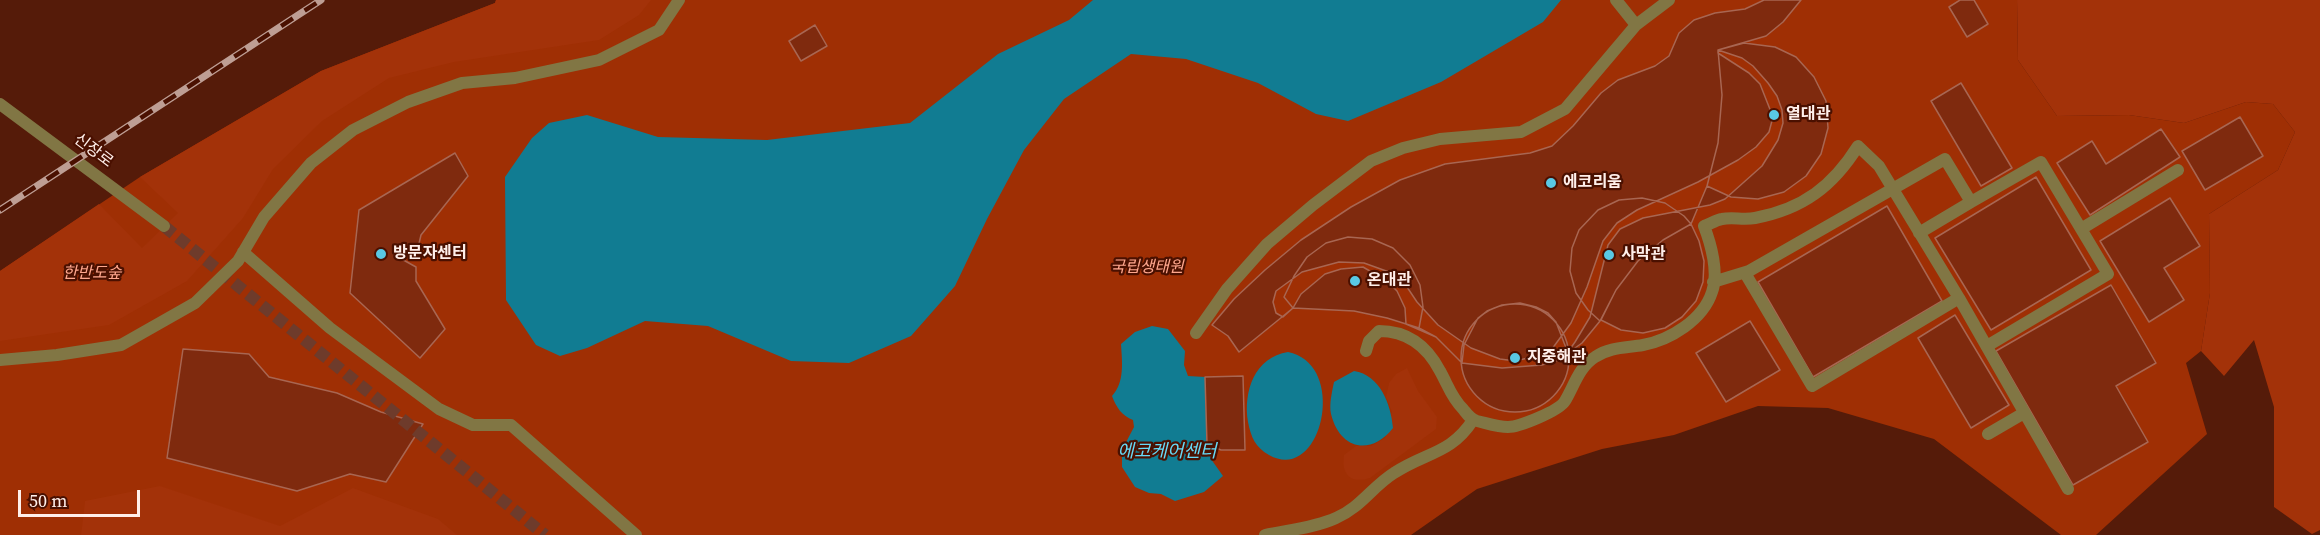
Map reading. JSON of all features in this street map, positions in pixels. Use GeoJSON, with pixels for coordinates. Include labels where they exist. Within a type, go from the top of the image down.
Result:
{"type":"FeatureCollection","features":[{"type":"Feature","properties":{"kind":"street"},"geometry":{"type":"LineString","coordinates":[[0,360],[57,355],[121,345],[195,303],[238,261],[264,217],[311,163],[353,130],[408,102],[462,83],[515,78],[599,60],[659,30],[679,0]]}},
{"type":"Feature","properties":{"kind":"street"},"geometry":{"type":"LineString","coordinates":[[1616,0],[1636,25]]}},
{"type":"Feature","properties":{"kind":"street"},"geometry":{"type":"LineString","coordinates":[[1196,333],[1227,289],[1267,244],[1313,205],[1371,162],[1403,148],[1440,139],[1521,132],[1565,109],[1636,25],[1669,0]]}},
{"type":"Feature","properties":{"kind":"street","name":"신장로"},"geometry":{"type":"LineString","coordinates":[[0,104],[164,226]]}},
{"type":"Feature","properties":{"kind":"street"},"geometry":{"type":"LineString","coordinates":[[1366,351],[1368,341],[1379,331],[1396,331],[1420,344],[1440,369],[1452,398],[1473,420],[1509,428],[1539,417],[1563,404],[1578,375],[1594,357],[1614,348],[1644,345],[1668,338],[1688,325],[1705,306],[1713,291],[1713,251],[1704,226],[1723,219],[1752,219],[1790,210],[1824,188],[1848,162],[1858,146],[1879,166],[1959,298],[2068,489]]}},
{"type":"Feature","properties":{"kind":"street"},"geometry":{"type":"LineString","coordinates":[[1713,282],[1745,273],[1945,159],[1971,202]]}},
{"type":"Feature","properties":{"kind":"street"},"geometry":{"type":"LineString","coordinates":[[1919,233],[2041,162],[2108,274],[1987,346]]}},
{"type":"Feature","properties":{"kind":"street"},"geometry":{"type":"LineString","coordinates":[[2081,230],[2178,170]]}},
{"type":"Feature","properties":{"kind":"street"},"geometry":{"type":"LineString","coordinates":[[243,252],[330,328],[439,409],[473,425],[511,425],[636,535]]}},
{"type":"Feature","properties":{"kind":"street"},"geometry":{"type":"LineString","coordinates":[[1745,273],[1812,386],[1959,298]]}},
{"type":"Feature","properties":{"kind":"street"},"geometry":{"type":"LineString","coordinates":[[1988,434],[2024,412]]}},
{"type":"Feature","properties":{"kind":"street"},"geometry":{"type":"LineString","coordinates":[[1265,535],[1318,525],[1337,518],[1357,506],[1392,474],[1418,459],[1448,447],[1463,435],[1473,420]]}},
{"type":"Feature","properties":{"kind":"green space","name":"국립생태원"},"geometry":{"type":"Polygon","coordinates":[[[496,0],[2017,0],[2018,60],[2057,116],[2129,115],[2184,123],[2246,102],[2273,104],[2295,132],[2278,170],[2209,214],[2210,293],[2201,351],[2186,363],[2207,434],[2096,535],[2061,535],[1934,439],[1828,408],[1758,406],[1674,435],[1602,449],[1477,489],[1411,535],[0,535],[0,271],[140,177],[321,71],[495,3],[496,0]]]}},
{"type":"Feature","properties":{"kind":"green space","name":"한반도숲"},"geometry":{"type":"Polygon","coordinates":[[[496,0],[651,0],[639,15],[599,40],[454,62],[389,78],[322,121],[273,169],[243,218],[187,281],[109,325],[0,341],[0,271],[99,204],[142,248],[178,213],[140,177],[321,71],[495,3],[496,0]]]}},
{"type":"Feature","properties":{"kind":"green space"},"geometry":{"type":"Polygon","coordinates":[[[2017,0],[2320,0],[2320,530],[2312,534],[2274,507],[2274,407],[2254,340],[2224,376],[2201,351],[2210,293],[2209,214],[2278,170],[2295,132],[2273,104],[2246,102],[2184,123],[2129,115],[2057,116],[2018,60],[2017,0]]]}},
{"type":"Feature","properties":{"kind":"green space"},"geometry":{"type":"Polygon","coordinates":[[[1407,368],[1418,391],[1437,417],[1436,429],[1370,478],[1353,479],[1344,468],[1344,455],[1356,446],[1371,446],[1385,438],[1392,412],[1386,397],[1389,383],[1396,374],[1407,368]]]}},
{"type":"Feature","properties":{"kind":"green space"},"geometry":{"type":"Polygon","coordinates":[[[160,486],[280,526],[353,488],[438,519],[457,535],[81,535],[85,501],[160,486]]]}},
{"type":"Feature","properties":{"kind":"water"},"geometry":{"type":"Polygon","coordinates":[[[1093,0],[1561,0],[1543,22],[1441,82],[1348,121],[1316,114],[1258,83],[1186,59],[1131,54],[1064,99],[1024,150],[955,286],[911,336],[849,363],[791,361],[708,326],[645,321],[587,348],[560,356],[536,345],[506,300],[505,177],[532,138],[549,123],[587,115],[658,137],[767,140],[910,123],[998,54],[1069,20],[1093,0]]]}},
{"type":"Feature","properties":{"kind":"water","name":"에코케어센터"},"geometry":{"type":"Polygon","coordinates":[[[1152,326],[1168,329],[1185,351],[1184,365],[1188,376],[1205,377],[1207,444],[1211,459],[1223,476],[1204,492],[1175,501],[1161,494],[1149,493],[1135,487],[1122,467],[1122,450],[1134,427],[1133,420],[1120,411],[1112,396],[1121,378],[1121,344],[1135,332],[1152,326]]]}},
{"type":"Feature","properties":{"kind":"water"},"geometry":{"type":"Polygon","coordinates":[[[1288,352],[1307,361],[1318,377],[1323,398],[1321,419],[1314,439],[1303,453],[1288,460],[1269,455],[1257,445],[1248,422],[1247,410],[1250,388],[1260,368],[1277,355],[1288,352]]]}},
{"type":"Feature","properties":{"kind":"water"},"geometry":{"type":"Polygon","coordinates":[[[1354,371],[1371,378],[1377,384],[1390,410],[1393,428],[1375,443],[1357,445],[1349,442],[1335,426],[1331,414],[1334,382],[1354,371]]]}},
{"type":"Feature","properties":{"kind":"building","name":"에코리움"},"geometry":{"type":"Polygon","coordinates":[[[1764,0],[1801,0],[1783,22],[1766,36],[1718,50],[1722,95],[1718,143],[1707,186],[1691,224],[1684,216],[1665,203],[1642,198],[1619,200],[1598,210],[1579,230],[1572,248],[1570,271],[1576,293],[1588,310],[1600,321],[1582,343],[1568,353],[1556,322],[1548,313],[1520,303],[1502,305],[1487,311],[1478,318],[1464,345],[1462,363],[1436,337],[1419,328],[1423,307],[1420,285],[1410,265],[1393,248],[1372,239],[1348,237],[1326,243],[1307,257],[1284,297],[1293,308],[1239,352],[1228,336],[1212,325],[1234,299],[1265,270],[1301,240],[1351,207],[1400,180],[1445,164],[1530,153],[1552,146],[1573,126],[1601,93],[1618,80],[1655,66],[1669,56],[1679,33],[1694,20],[1715,13],[1745,9],[1764,0]]]}},
{"type":"Feature","properties":{"kind":"building"},"geometry":{"type":"Polygon","coordinates":[[[1960,0],[1974,0],[1988,24],[1967,37],[1949,7],[1960,0]]]}},
{"type":"Feature","properties":{"kind":"building"},"geometry":{"type":"Polygon","coordinates":[[[815,25],[827,46],[801,61],[789,41],[815,25]]]}},
{"type":"Feature","properties":{"kind":"building","name":"열대관"},"geometry":{"type":"Polygon","coordinates":[[[1744,43],[1775,47],[1796,57],[1814,77],[1826,101],[1828,128],[1821,154],[1806,176],[1784,192],[1758,199],[1731,197],[1707,186],[1718,143],[1722,95],[1718,50],[1744,43]]]}},
{"type":"Feature","properties":{"kind":"building"},"geometry":{"type":"Polygon","coordinates":[[[1718,50],[1742,58],[1753,66],[1777,96],[1782,110],[1783,123],[1778,140],[1762,166],[1725,199],[1710,205],[1643,218],[1620,229],[1608,245],[1590,317],[1565,356],[1559,360],[1542,365],[1502,368],[1462,363],[1436,337],[1406,324],[1405,308],[1397,291],[1387,281],[1363,267],[1341,269],[1325,274],[1301,294],[1293,308],[1283,317],[1276,313],[1273,302],[1276,291],[1302,272],[1339,262],[1364,263],[1389,272],[1405,284],[1417,302],[1438,325],[1471,348],[1500,359],[1515,361],[1541,355],[1552,349],[1571,323],[1587,287],[1603,241],[1617,223],[1637,210],[1698,182],[1738,160],[1756,147],[1769,132],[1773,117],[1760,84],[1749,73],[1718,53],[1718,50]]]}},
{"type":"Feature","properties":{"kind":"building"},"geometry":{"type":"Polygon","coordinates":[[[1961,83],[2012,168],[1981,186],[1931,101],[1961,83]]]}},
{"type":"Feature","properties":{"kind":"building"},"geometry":{"type":"Polygon","coordinates":[[[2240,117],[2263,156],[2205,190],[2182,151],[2240,117]]]}},
{"type":"Feature","properties":{"kind":"building"},"geometry":{"type":"Polygon","coordinates":[[[2161,129],[2180,157],[2090,215],[2057,163],[2092,141],[2106,164],[2161,129]]]}},
{"type":"Feature","properties":{"kind":"building","name":"방문자센터"},"geometry":{"type":"Polygon","coordinates":[[[455,153],[468,176],[421,235],[417,252],[398,257],[416,267],[416,281],[445,329],[420,358],[350,293],[359,210],[455,153]]]}},
{"type":"Feature","properties":{"kind":"building"},"geometry":{"type":"Polygon","coordinates":[[[2036,177],[2091,270],[1991,330],[1935,238],[2036,177]]]}},
{"type":"Feature","properties":{"kind":"building","name":"사막관"},"geometry":{"type":"Polygon","coordinates":[[[1642,198],[1665,203],[1684,216],[1691,224],[1663,240],[1638,261],[1616,290],[1600,321],[1588,310],[1576,293],[1570,271],[1572,248],[1579,230],[1598,210],[1619,200],[1642,198]]]}},
{"type":"Feature","properties":{"kind":"building"},"geometry":{"type":"Polygon","coordinates":[[[2170,198],[2200,246],[2164,268],[2184,300],[2149,322],[2100,241],[2170,198]]]}},
{"type":"Feature","properties":{"kind":"building"},"geometry":{"type":"Polygon","coordinates":[[[1887,206],[1942,301],[1813,377],[1758,282],[1887,206]]]}},
{"type":"Feature","properties":{"kind":"building"},"geometry":{"type":"Polygon","coordinates":[[[1691,224],[1699,241],[1704,261],[1703,282],[1696,301],[1682,317],[1665,328],[1643,333],[1621,330],[1601,320],[1616,290],[1638,261],[1663,240],[1691,224]]]}},
{"type":"Feature","properties":{"kind":"building","name":"온대관"},"geometry":{"type":"Polygon","coordinates":[[[1348,237],[1372,239],[1393,248],[1410,265],[1420,285],[1423,307],[1419,328],[1354,311],[1293,308],[1284,297],[1307,257],[1326,243],[1348,237]]]}},
{"type":"Feature","properties":{"kind":"building"},"geometry":{"type":"Polygon","coordinates":[[[2111,285],[2156,363],[2116,386],[2148,442],[2073,485],[1996,351],[2111,285]]]}},
{"type":"Feature","properties":{"kind":"building","name":"지중해관"},"geometry":{"type":"Polygon","coordinates":[[[1515,304],[1536,308],[1553,320],[1565,337],[1569,358],[1565,379],[1553,396],[1536,408],[1515,412],[1494,408],[1477,396],[1465,379],[1461,358],[1465,337],[1477,320],[1494,308],[1515,304]]]}},
{"type":"Feature","properties":{"kind":"building"},"geometry":{"type":"Polygon","coordinates":[[[1955,315],[2009,405],[1971,428],[1918,338],[1955,315]]]}},
{"type":"Feature","properties":{"kind":"building"},"geometry":{"type":"Polygon","coordinates":[[[1750,321],[1780,370],[1726,402],[1696,353],[1750,321]]]}},
{"type":"Feature","properties":{"kind":"building"},"geometry":{"type":"Polygon","coordinates":[[[183,349],[249,354],[269,377],[337,393],[381,412],[423,424],[386,482],[350,474],[297,491],[167,458],[183,349]]]}},
{"type":"Feature","properties":{"kind":"building","name":"에코케어센터"},"geometry":{"type":"Polygon","coordinates":[[[1243,376],[1245,450],[1221,450],[1207,444],[1205,377],[1243,376]]]}},
{"type":"Feature","properties":{"kind":"tunnel"},"geometry":{"type":"LineString","coordinates":[[164,226],[545,535]]}},
{"type":"Feature","properties":{"kind":"railway"},"geometry":{"type":"LineString","coordinates":[[0,210],[321,0]]}},
{"type":"Feature","properties":{"kind":"place","name":"열대관"},"geometry":{"type":"Point","coordinates":[1774,115]}},
{"type":"Feature","properties":{"kind":"place","name":"에코리움"},"geometry":{"type":"Point","coordinates":[1551,183]}},
{"type":"Feature","properties":{"kind":"place","name":"방문자센터"},"geometry":{"type":"Point","coordinates":[381,254]}},
{"type":"Feature","properties":{"kind":"place","name":"사막관"},"geometry":{"type":"Point","coordinates":[1609,255]}},
{"type":"Feature","properties":{"kind":"place","name":"온대관"},"geometry":{"type":"Point","coordinates":[1355,281]}},
{"type":"Feature","properties":{"kind":"place","name":"지중해관"},"geometry":{"type":"Point","coordinates":[1515,358]}}]}
